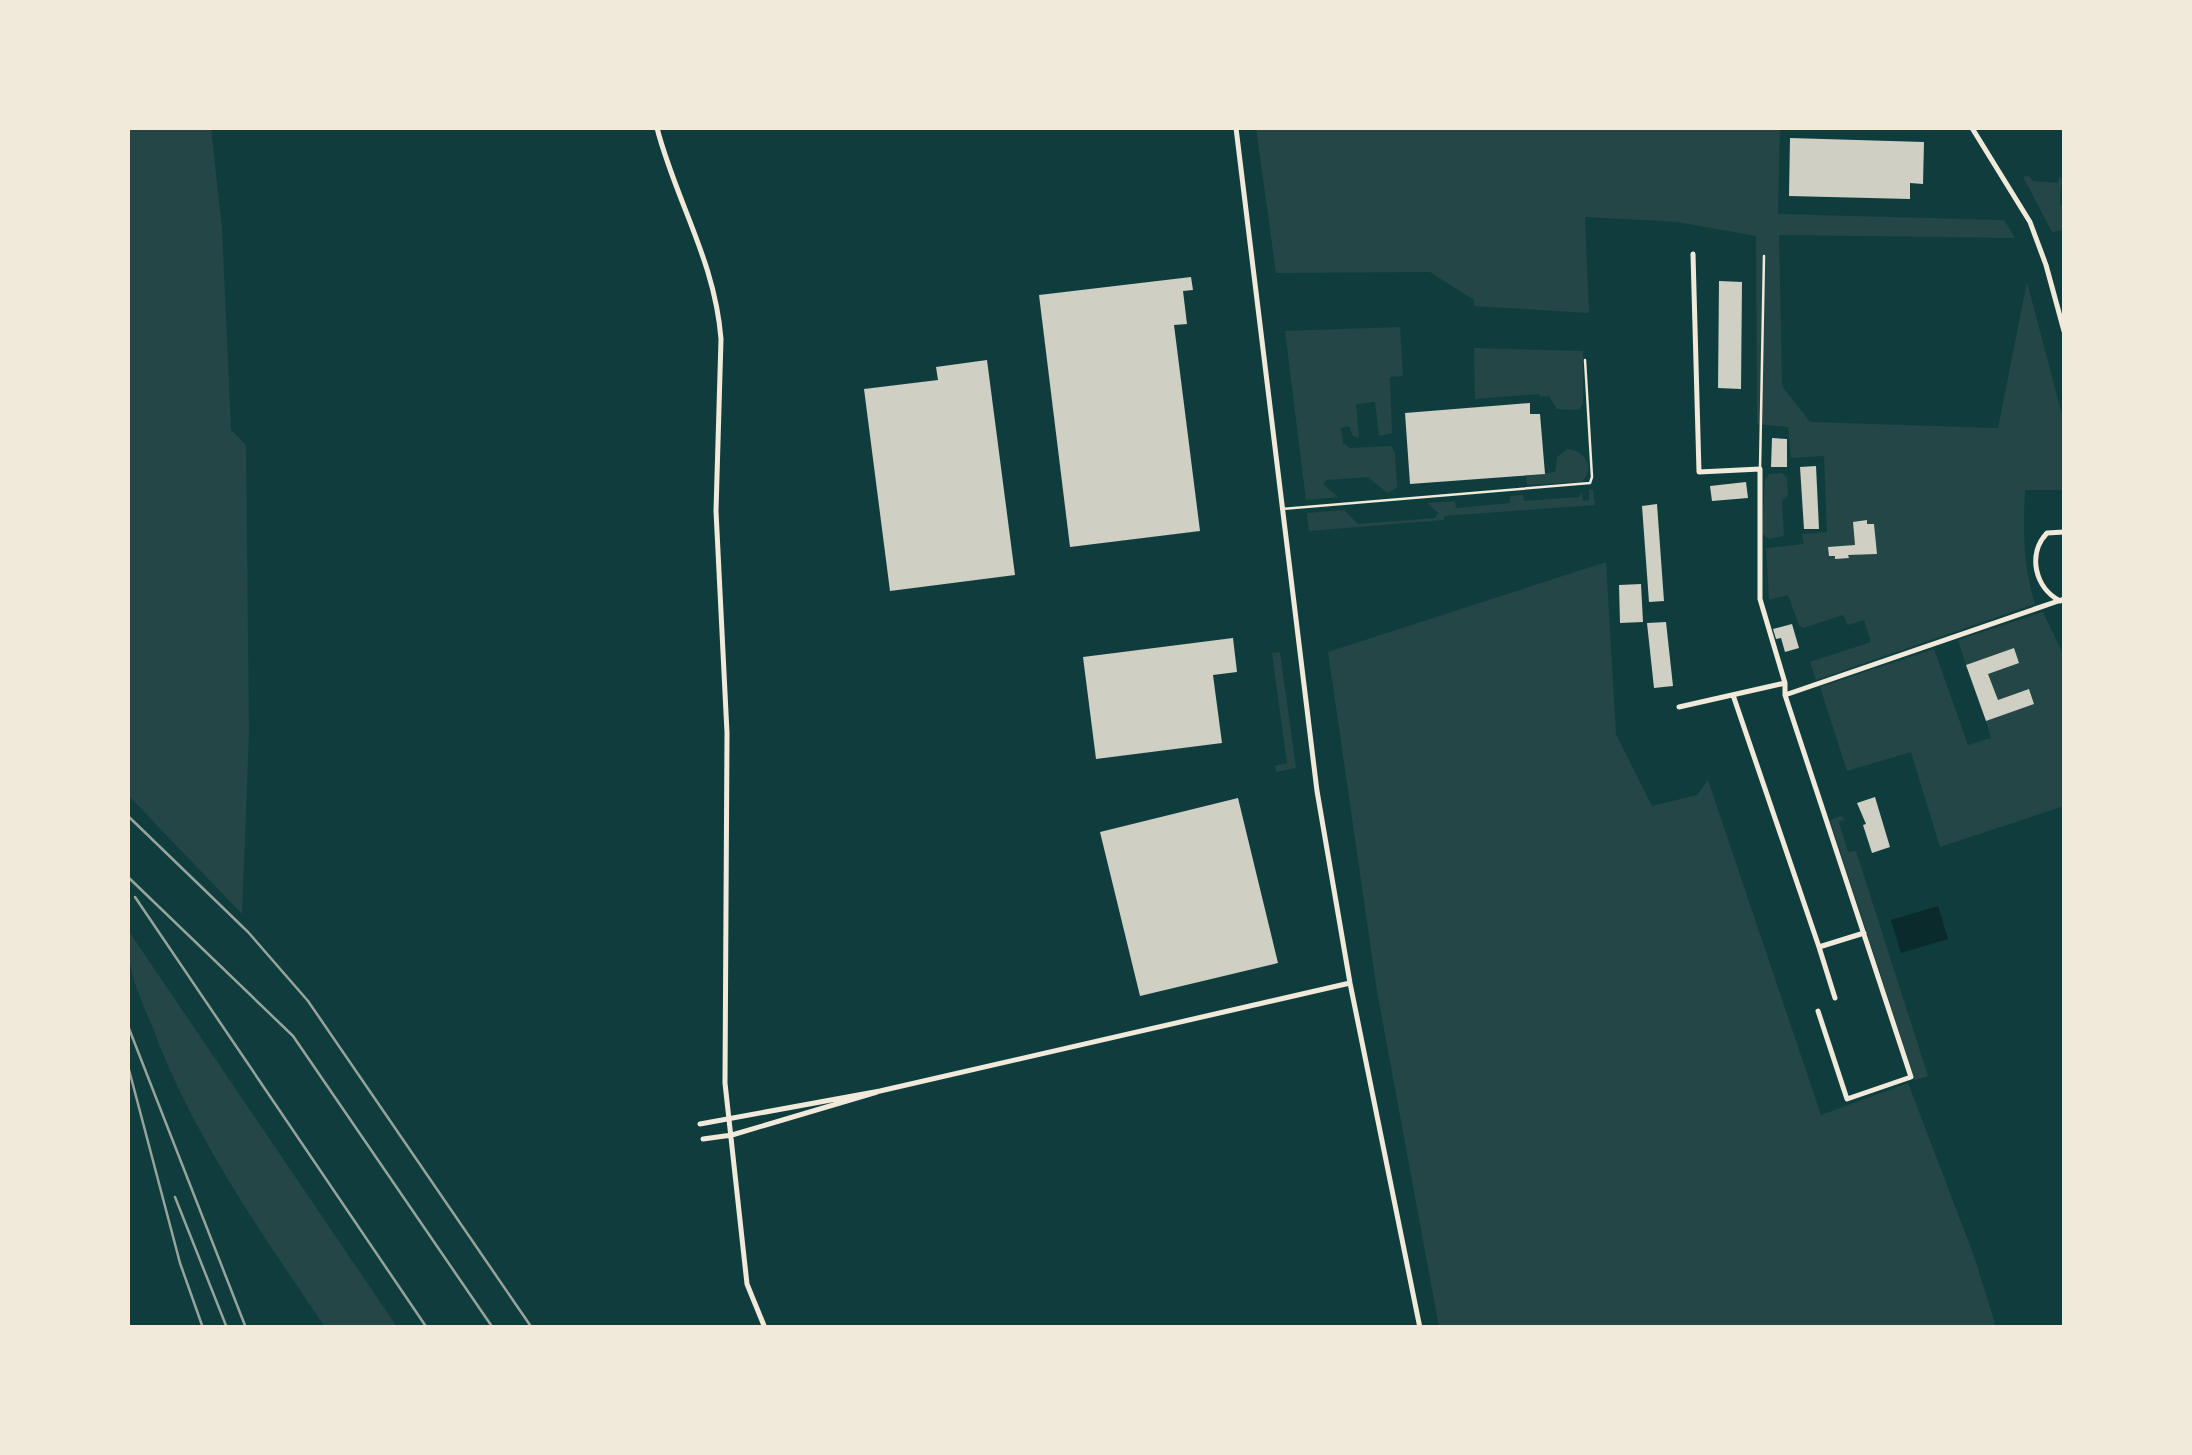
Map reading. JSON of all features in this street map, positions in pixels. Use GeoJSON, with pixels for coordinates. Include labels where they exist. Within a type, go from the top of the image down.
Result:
{"type":"FeatureCollection","features":[{"type":"Feature","properties":{"kind":"street"},"geometry":{"type":"LineString","coordinates":[[657,128],[705,256],[716,294],[722,339],[716,510],[727,733],[724,1040],[747,1284],[765,1328]]}},
{"type":"Feature","properties":{"kind":"street"},"geometry":{"type":"LineString","coordinates":[[1236,128],[1317,792],[1350,983],[1420,1328]]}},
{"type":"Feature","properties":{"kind":"street"},"geometry":{"type":"LineString","coordinates":[[1972,128],[2030,222],[2064,331]]}},
{"type":"Feature","properties":{"kind":"street"},"geometry":{"type":"LineString","coordinates":[[1693,254],[1699,472],[1760,469],[1760,598],[1785,695],[1911,1077],[1847,1100],[1818,1011]]}},
{"type":"Feature","properties":{"kind":"street"},"geometry":{"type":"LineString","coordinates":[[2062,600],[2044,588],[2037,572],[2037,548],[2047,533],[2064,532]]}},
{"type":"Feature","properties":{"kind":"street"},"geometry":{"type":"LineString","coordinates":[[1785,695],[2062,600]]}},
{"type":"Feature","properties":{"kind":"street"},"geometry":{"type":"LineString","coordinates":[[1679,707],[1785,683]]}},
{"type":"Feature","properties":{"kind":"street"},"geometry":{"type":"LineString","coordinates":[[1733,695],[1835,998]]}},
{"type":"Feature","properties":{"kind":"street"},"geometry":{"type":"LineString","coordinates":[[1819,948],[1864,933]]}},
{"type":"Feature","properties":{"kind":"street"},"geometry":{"type":"LineString","coordinates":[[700,1124],[880,1091],[1350,983]]}},
{"type":"Feature","properties":{"kind":"street"},"geometry":{"type":"LineString","coordinates":[[703,1139],[732,1135],[880,1091]]}},
{"type":"Feature","properties":{"kind":"lane"},"geometry":{"type":"LineString","coordinates":[[1760,469],[1764,256]]}},
{"type":"Feature","properties":{"kind":"lane"},"geometry":{"type":"LineString","coordinates":[[1281,509],[1590,483],[1585,360]]}},
{"type":"Feature","properties":{"kind":"shaded area"},"geometry":{"type":"Polygon","coordinates":[[[128,128],[211,128],[222,228],[231,430],[246,445],[249,734],[242,914],[128,795],[128,128]]]}},
{"type":"Feature","properties":{"kind":"shaded area"},"geometry":{"type":"Polygon","coordinates":[[[1256,128],[1780,128],[1778,214],[2004,220],[2015,238],[1779,235],[1782,386],[1810,422],[1998,428],[2027,282],[2064,422],[2064,490],[2025,490],[2025,548],[2035,604],[1816,680],[1810,662],[1871,642],[1864,620],[1848,625],[1843,615],[1803,628],[1788,595],[1769,600],[1766,548],[1804,544],[1802,534],[1827,532],[1824,456],[1791,458],[1788,427],[1757,424],[1756,236],[1677,222],[1585,217],[1589,313],[1474,306],[1474,300],[1430,272],[1276,273],[1256,128]]]}},
{"type":"Feature","properties":{"kind":"shaded area"},"geometry":{"type":"Polygon","coordinates":[[[2029,176],[2033,181],[2058,183],[2059,176],[2064,180],[2060,204],[2064,207],[2064,230],[2052,232],[2023,177],[2029,176]]]}},
{"type":"Feature","properties":{"kind":"shaded area"},"geometry":{"type":"Polygon","coordinates":[[[1400,327],[1403,376],[1390,377],[1392,433],[1379,436],[1375,402],[1356,404],[1359,438],[1353,436],[1349,426],[1341,428],[1343,443],[1350,448],[1391,446],[1397,488],[1387,493],[1368,477],[1326,480],[1323,484],[1338,497],[1306,500],[1285,331],[1400,327]]]}},
{"type":"Feature","properties":{"kind":"shaded area"},"geometry":{"type":"Polygon","coordinates":[[[1474,348],[1583,351],[1583,404],[1579,410],[1557,409],[1549,396],[1539,394],[1475,399],[1474,348]]]}},
{"type":"Feature","properties":{"kind":"shaded area"},"geometry":{"type":"Polygon","coordinates":[[[1567,449],[1587,461],[1588,472],[1581,482],[1527,485],[1526,476],[1555,472],[1557,457],[1567,449]]]}},
{"type":"Feature","properties":{"kind":"shaded area"},"geometry":{"type":"Polygon","coordinates":[[[1782,473],[1787,478],[1788,496],[1782,501],[1784,536],[1769,539],[1762,534],[1765,480],[1769,474],[1782,473]]]}},
{"type":"Feature","properties":{"kind":"shaded area"},"geometry":{"type":"Polygon","coordinates":[[[1589,490],[1593,490],[1595,505],[1309,531],[1307,513],[1344,510],[1358,524],[1435,518],[1438,513],[1427,503],[1455,501],[1456,508],[1510,503],[1510,496],[1523,495],[1524,501],[1579,497],[1582,491],[1583,501],[1589,500],[1589,490]]]}},
{"type":"Feature","properties":{"kind":"shaded area"},"geometry":{"type":"Polygon","coordinates":[[[1606,562],[1616,734],[1652,806],[1697,795],[1708,780],[1821,1115],[1908,1083],[1974,1256],[1996,1327],[1439,1327],[1377,991],[1328,652],[1606,562]]]}},
{"type":"Feature","properties":{"kind":"shaded area"},"geometry":{"type":"Polygon","coordinates":[[[2043,612],[2064,656],[2064,806],[1940,847],[1911,752],[1847,771],[1820,687],[1934,649],[1968,745],[1991,738],[1986,721],[2034,703],[2029,689],[1998,700],[1988,674],[2014,648],[1966,665],[1958,640],[2043,612]]]}},
{"type":"Feature","properties":{"kind":"shaded area"},"geometry":{"type":"Polygon","coordinates":[[[1280,652],[1296,768],[1276,772],[1275,766],[1287,763],[1272,653],[1280,652]]]}},
{"type":"Feature","properties":{"kind":"shaded area"},"geometry":{"type":"Polygon","coordinates":[[[1841,816],[1845,819],[1839,822],[1848,852],[1856,851],[1928,1076],[1915,1080],[1830,820],[1841,816]]]}},
{"type":"Feature","properties":{"kind":"shaded area"},"geometry":{"type":"Polygon","coordinates":[[[1938,906],[1948,939],[1901,953],[1891,920],[1938,906]]]}},
{"type":"Feature","properties":{"kind":"shaded area"},"geometry":{"type":"Polygon","coordinates":[[[128,930],[397,1327],[325,1327],[253,1219],[187,1106],[138,990],[129,957],[128,930]]]}},
{"type":"Feature","properties":{"kind":"building"},"geometry":{"type":"Polygon","coordinates":[[[1790,138],[1924,142],[1923,184],[1910,183],[1910,199],[1789,196],[1790,138]]]}},
{"type":"Feature","properties":{"kind":"building"},"geometry":{"type":"Polygon","coordinates":[[[1191,277],[1193,290],[1183,291],[1187,324],[1174,325],[1200,531],[1070,547],[1039,295],[1191,277]]]}},
{"type":"Feature","properties":{"kind":"building"},"geometry":{"type":"Polygon","coordinates":[[[1719,281],[1742,282],[1741,389],[1718,388],[1719,281]]]}},
{"type":"Feature","properties":{"kind":"building"},"geometry":{"type":"Polygon","coordinates":[[[987,360],[1015,575],[890,591],[864,389],[938,380],[936,367],[987,360]]]}},
{"type":"Feature","properties":{"kind":"building"},"geometry":{"type":"Polygon","coordinates":[[[1530,403],[1530,414],[1540,414],[1545,474],[1410,484],[1405,413],[1530,403]]]}},
{"type":"Feature","properties":{"kind":"building"},"geometry":{"type":"Polygon","coordinates":[[[1772,438],[1787,439],[1787,467],[1771,467],[1772,438]]]}},
{"type":"Feature","properties":{"kind":"building"},"geometry":{"type":"Polygon","coordinates":[[[1816,466],[1819,529],[1804,529],[1800,467],[1816,466]]]}},
{"type":"Feature","properties":{"kind":"building"},"geometry":{"type":"Polygon","coordinates":[[[1746,482],[1748,498],[1712,501],[1710,486],[1746,482]]]}},
{"type":"Feature","properties":{"kind":"building"},"geometry":{"type":"Polygon","coordinates":[[[1657,504],[1664,601],[1649,602],[1642,506],[1657,504]]]}},
{"type":"Feature","properties":{"kind":"building"},"geometry":{"type":"Polygon","coordinates":[[[1867,520],[1867,524],[1874,524],[1877,554],[1835,559],[1829,556],[1828,547],[1855,545],[1853,522],[1867,520]]]}},
{"type":"Feature","properties":{"kind":"building"},"geometry":{"type":"Polygon","coordinates":[[[1641,584],[1643,622],[1620,623],[1619,585],[1641,584]]]}},
{"type":"Feature","properties":{"kind":"building"},"geometry":{"type":"Polygon","coordinates":[[[1666,622],[1673,686],[1654,688],[1647,623],[1666,622]]]}},
{"type":"Feature","properties":{"kind":"building"},"geometry":{"type":"Polygon","coordinates":[[[1792,624],[1799,648],[1785,652],[1773,629],[1792,624]]]}},
{"type":"Feature","properties":{"kind":"building"},"geometry":{"type":"Polygon","coordinates":[[[1233,638],[1237,672],[1213,675],[1222,743],[1096,759],[1083,657],[1233,638]]]}},
{"type":"Feature","properties":{"kind":"building"},"geometry":{"type":"Polygon","coordinates":[[[2014,648],[2019,663],[1988,674],[1998,700],[2029,689],[2034,704],[1986,721],[1966,665],[2014,648]]]}},
{"type":"Feature","properties":{"kind":"building"},"geometry":{"type":"Polygon","coordinates":[[[1875,797],[1890,847],[1872,853],[1857,803],[1875,797]]]}},
{"type":"Feature","properties":{"kind":"building"},"geometry":{"type":"Polygon","coordinates":[[[1238,798],[1278,963],[1140,996],[1100,832],[1238,798]]]}},
{"type":"Feature","properties":{"kind":"railway"},"geometry":{"type":"LineString","coordinates":[[128,816],[248,932],[308,1001],[532,1328]]}},
{"type":"Feature","properties":{"kind":"railway"},"geometry":{"type":"LineString","coordinates":[[128,877],[293,1036],[493,1328]]}},
{"type":"Feature","properties":{"kind":"railway"},"geometry":{"type":"LineString","coordinates":[[135,897],[427,1328]]}},
{"type":"Feature","properties":{"kind":"railway"},"geometry":{"type":"LineString","coordinates":[[128,1026],[246,1328]]}},
{"type":"Feature","properties":{"kind":"railway"},"geometry":{"type":"LineString","coordinates":[[128,1066],[180,1263],[203,1328]]}},
{"type":"Feature","properties":{"kind":"railway"},"geometry":{"type":"LineString","coordinates":[[175,1197],[227,1328]]}}]}
